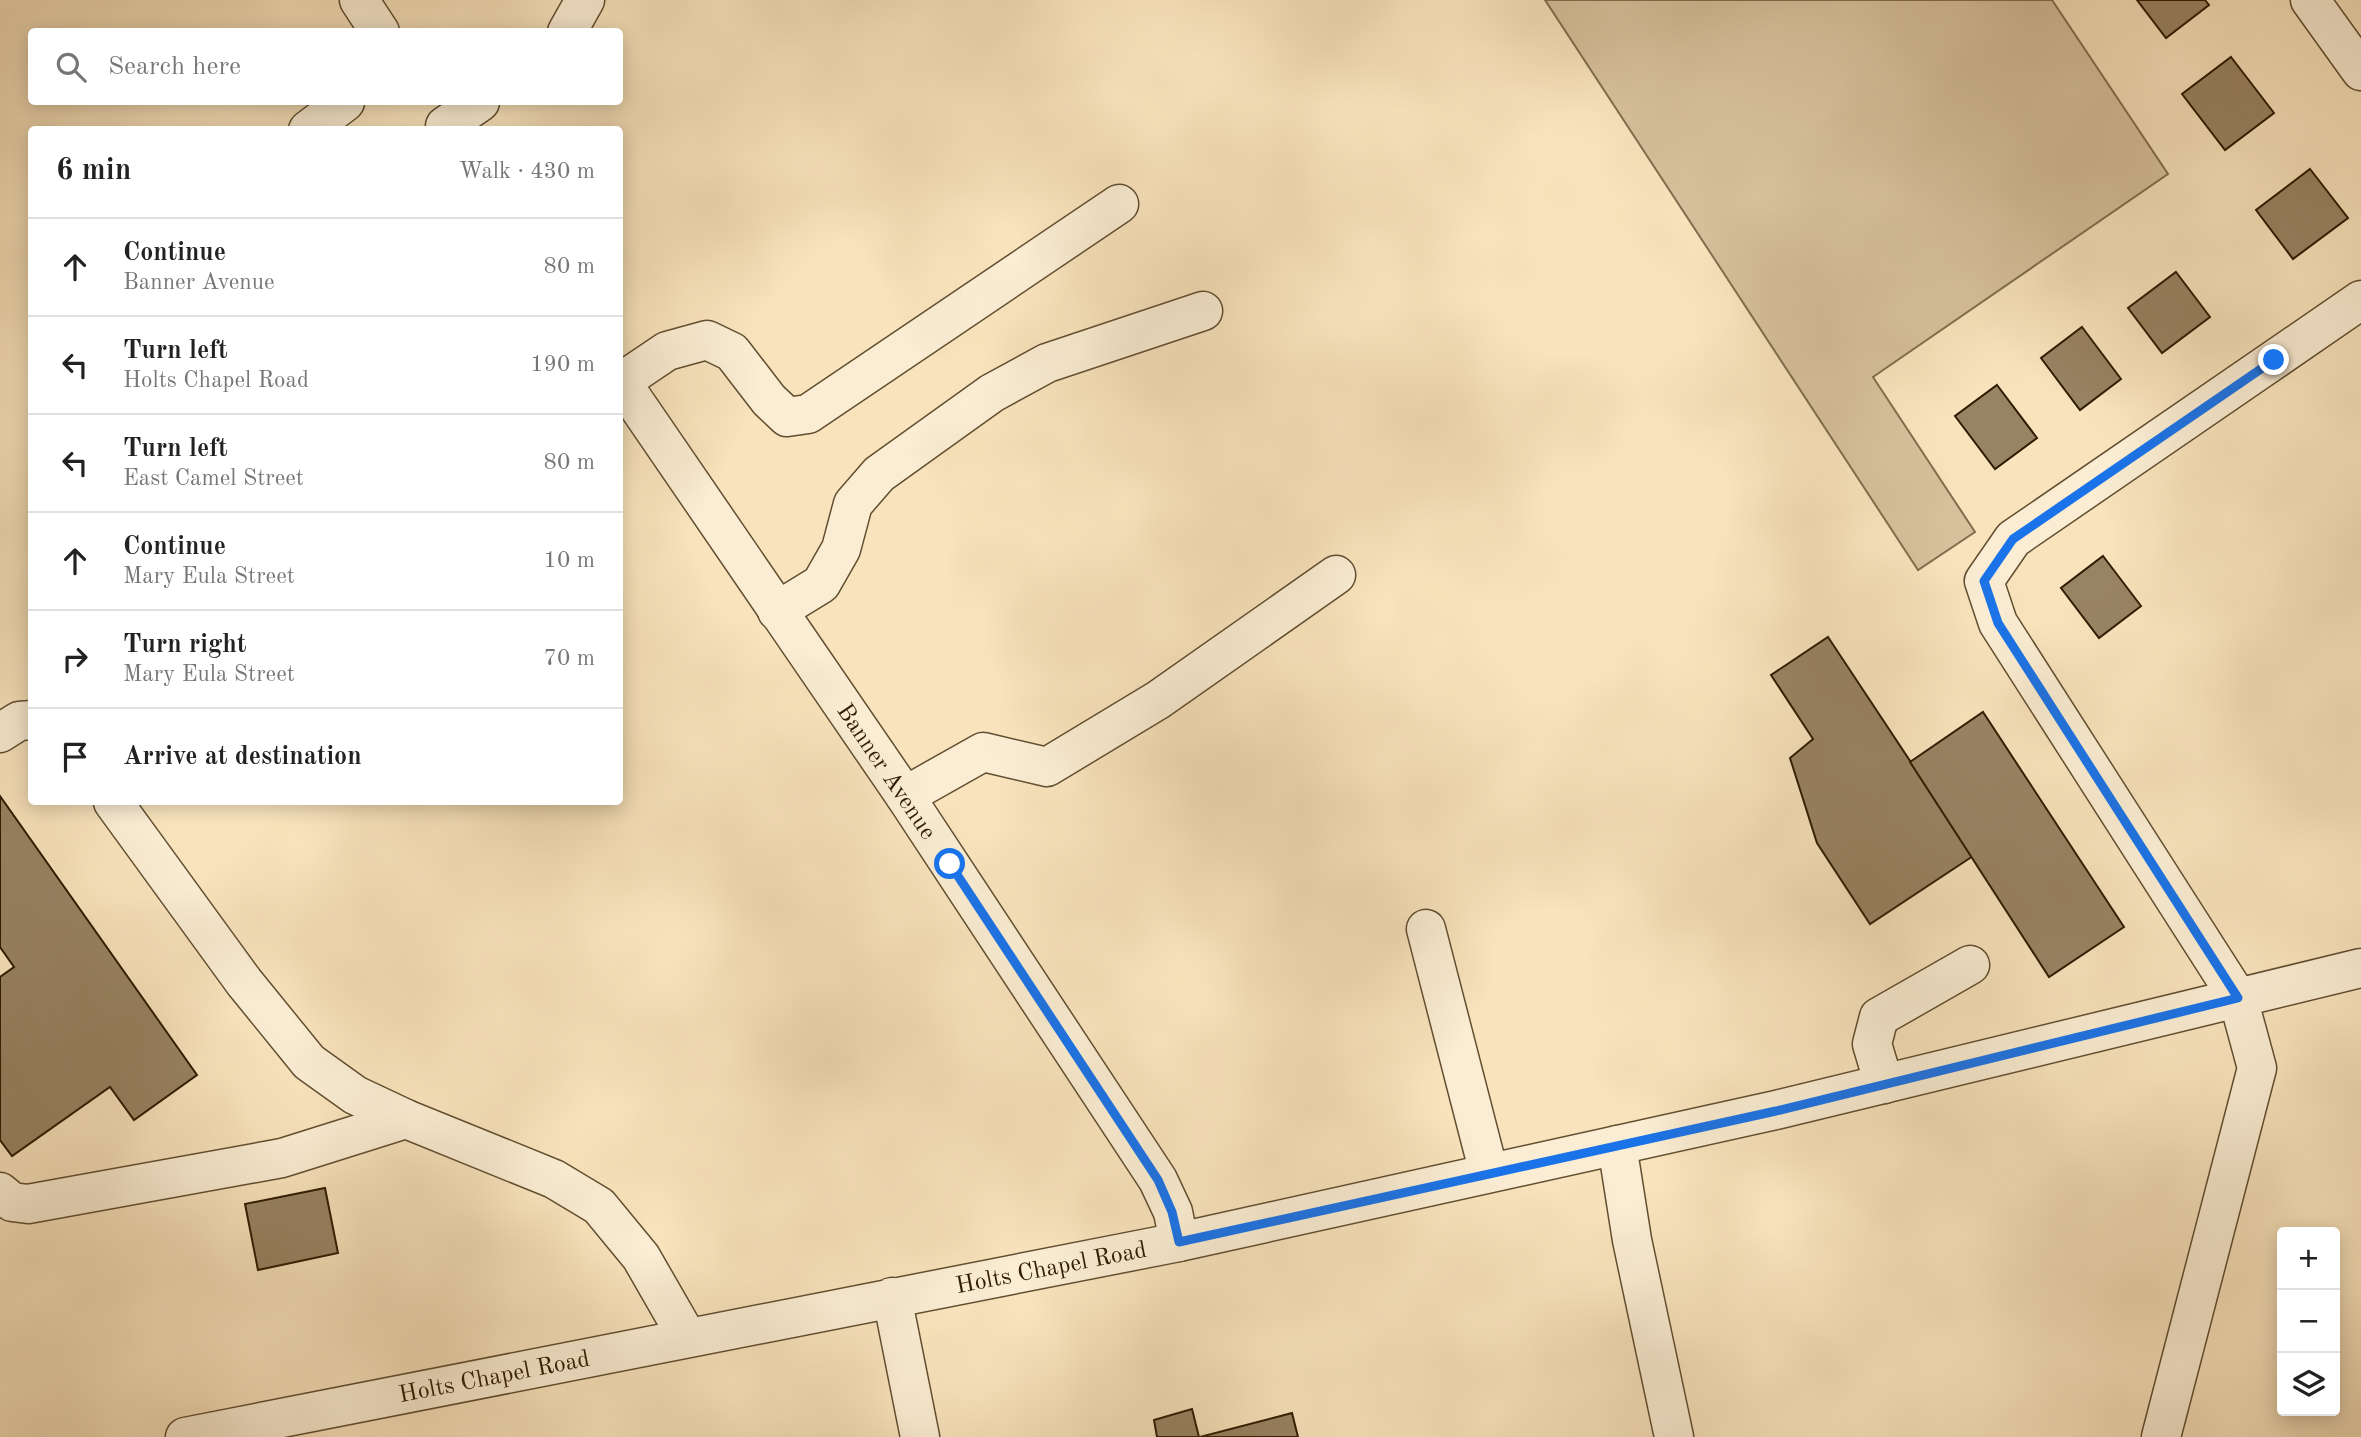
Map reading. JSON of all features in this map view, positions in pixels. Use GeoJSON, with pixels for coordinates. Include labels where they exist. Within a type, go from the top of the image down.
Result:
{"type":"FeatureCollection","features":[{"type":"Feature","properties":{"kind":"street"},"geometry":{"type":"LineString","coordinates":[[359,0],[377,28]]}},
{"type":"Feature","properties":{"kind":"street"},"geometry":{"type":"LineString","coordinates":[[569,28],[585,0]]}},
{"type":"Feature","properties":{"kind":"street"},"geometry":{"type":"LineString","coordinates":[[2310,0],[2361,71]]}},
{"type":"Feature","properties":{"kind":"street"},"geometry":{"type":"LineString","coordinates":[[313,126],[341,105]]}},
{"type":"Feature","properties":{"kind":"street"},"geometry":{"type":"LineString","coordinates":[[440,119],[473,105]]}},
{"type":"Feature","properties":{"kind":"street"},"geometry":{"type":"LineString","coordinates":[[623,379],[667,351],[707,340],[732,352],[769,400],[787,417],[808,414],[1119,204]]}},
{"type":"Feature","properties":{"kind":"street"},"geometry":{"type":"LineString","coordinates":[[2161,1437],[2257,1068],[2238,998],[1998,623],[1984,581],[2013,539],[2361,300]]}},
{"type":"Feature","properties":{"kind":"street"},"geometry":{"type":"LineString","coordinates":[[777,611],[821,584],[841,549],[853,504],[880,474],[992,393],[1046,363],[1203,312]]}},
{"type":"Feature","properties":{"kind":"street","name":"Banner Avenue"},"geometry":{"type":"LineString","coordinates":[[623,385],[905,796],[1158,1180],[1172,1212],[1179,1242]]}},
{"type":"Feature","properties":{"kind":"street"},"geometry":{"type":"LineString","coordinates":[[905,796],[983,751],[1047,767],[1158,700],[1336,575]]}},
{"type":"Feature","properties":{"kind":"street"},"geometry":{"type":"LineString","coordinates":[[0,733],[19,721],[28,720]]}},
{"type":"Feature","properties":{"kind":"street"},"geometry":{"type":"LineString","coordinates":[[115,805],[244,982],[309,1062],[355,1094],[406,1119],[554,1178],[599,1206],[641,1257],[687,1337]]}},
{"type":"Feature","properties":{"kind":"street"},"geometry":{"type":"LineString","coordinates":[[1426,929],[1489,1173]]}},
{"type":"Feature","properties":{"kind":"street"},"geometry":{"type":"LineString","coordinates":[[1884,1084],[1872,1044],[1879,1017],[1970,965]]}},
{"type":"Feature","properties":{"kind":"street","name":"Holts Chapel Road"},"geometry":{"type":"LineString","coordinates":[[185,1437],[1179,1242],[1884,1084],[2361,968]]}},
{"type":"Feature","properties":{"kind":"street"},"geometry":{"type":"LineString","coordinates":[[0,1192],[12,1202],[28,1204],[282,1158],[406,1119]]}},
{"type":"Feature","properties":{"kind":"street"},"geometry":{"type":"LineString","coordinates":[[1618,1145],[1632,1240],[1674,1437]]}},
{"type":"Feature","properties":{"kind":"street"},"geometry":{"type":"LineString","coordinates":[[892,1297],[920,1437]]}},
{"type":"Feature","properties":{"kind":"shaded area"},"geometry":{"type":"Polygon","coordinates":[[[1545,0],[2052,0],[2168,174],[1873,377],[1975,532],[1918,570],[1545,0]]]}},
{"type":"Feature","properties":{"kind":"building"},"geometry":{"type":"Polygon","coordinates":[[[2137,0],[2205,0],[2209,5],[2166,38],[2137,0]]]}},
{"type":"Feature","properties":{"kind":"building"},"geometry":{"type":"Polygon","coordinates":[[[2231,57],[2274,113],[2225,150],[2182,94],[2231,57]]]}},
{"type":"Feature","properties":{"kind":"building"},"geometry":{"type":"Polygon","coordinates":[[[2310,169],[2348,218],[2293,259],[2256,210],[2310,169]]]}},
{"type":"Feature","properties":{"kind":"building"},"geometry":{"type":"Polygon","coordinates":[[[2176,272],[2210,317],[2162,353],[2128,308],[2176,272]]]}},
{"type":"Feature","properties":{"kind":"building"},"geometry":{"type":"Polygon","coordinates":[[[2082,327],[2121,379],[2080,410],[2041,358],[2082,327]]]}},
{"type":"Feature","properties":{"kind":"building"},"geometry":{"type":"Polygon","coordinates":[[[1997,385],[2037,438],[1995,469],[1955,416],[1997,385]]]}},
{"type":"Feature","properties":{"kind":"building"},"geometry":{"type":"Polygon","coordinates":[[[2103,556],[2141,606],[2099,638],[2061,588],[2103,556]]]}},
{"type":"Feature","properties":{"kind":"building"},"geometry":{"type":"Polygon","coordinates":[[[1828,637],[1973,856],[1870,924],[1817,843],[1790,758],[1813,739],[1771,675],[1828,637]]]}},
{"type":"Feature","properties":{"kind":"building"},"geometry":{"type":"Polygon","coordinates":[[[1983,712],[2124,927],[2049,977],[1910,762],[1983,712]]]}},
{"type":"Feature","properties":{"kind":"building"},"geometry":{"type":"Polygon","coordinates":[[[0,796],[197,1075],[134,1120],[110,1087],[12,1156],[0,1140],[0,977],[14,967],[0,947],[0,796]]]}},
{"type":"Feature","properties":{"kind":"building"},"geometry":{"type":"Polygon","coordinates":[[[325,1188],[338,1253],[258,1270],[245,1204],[325,1188]]]}},
{"type":"Feature","properties":{"kind":"building"},"geometry":{"type":"Polygon","coordinates":[[[1192,1409],[1199,1437],[1157,1437],[1154,1420],[1192,1409]]]}},
{"type":"Feature","properties":{"kind":"building"},"geometry":{"type":"Polygon","coordinates":[[[1292,1413],[1298,1437],[1200,1437],[1292,1413]]]}},
{"type":"Feature","properties":{"kind":"route"},"geometry":{"type":"LineString","coordinates":[[950,864],[1158,1180],[1172,1212],[1179,1242],[1776,1111],[2238,998],[1998,623],[1984,581],[2013,539],[2274,360]]}}]}
